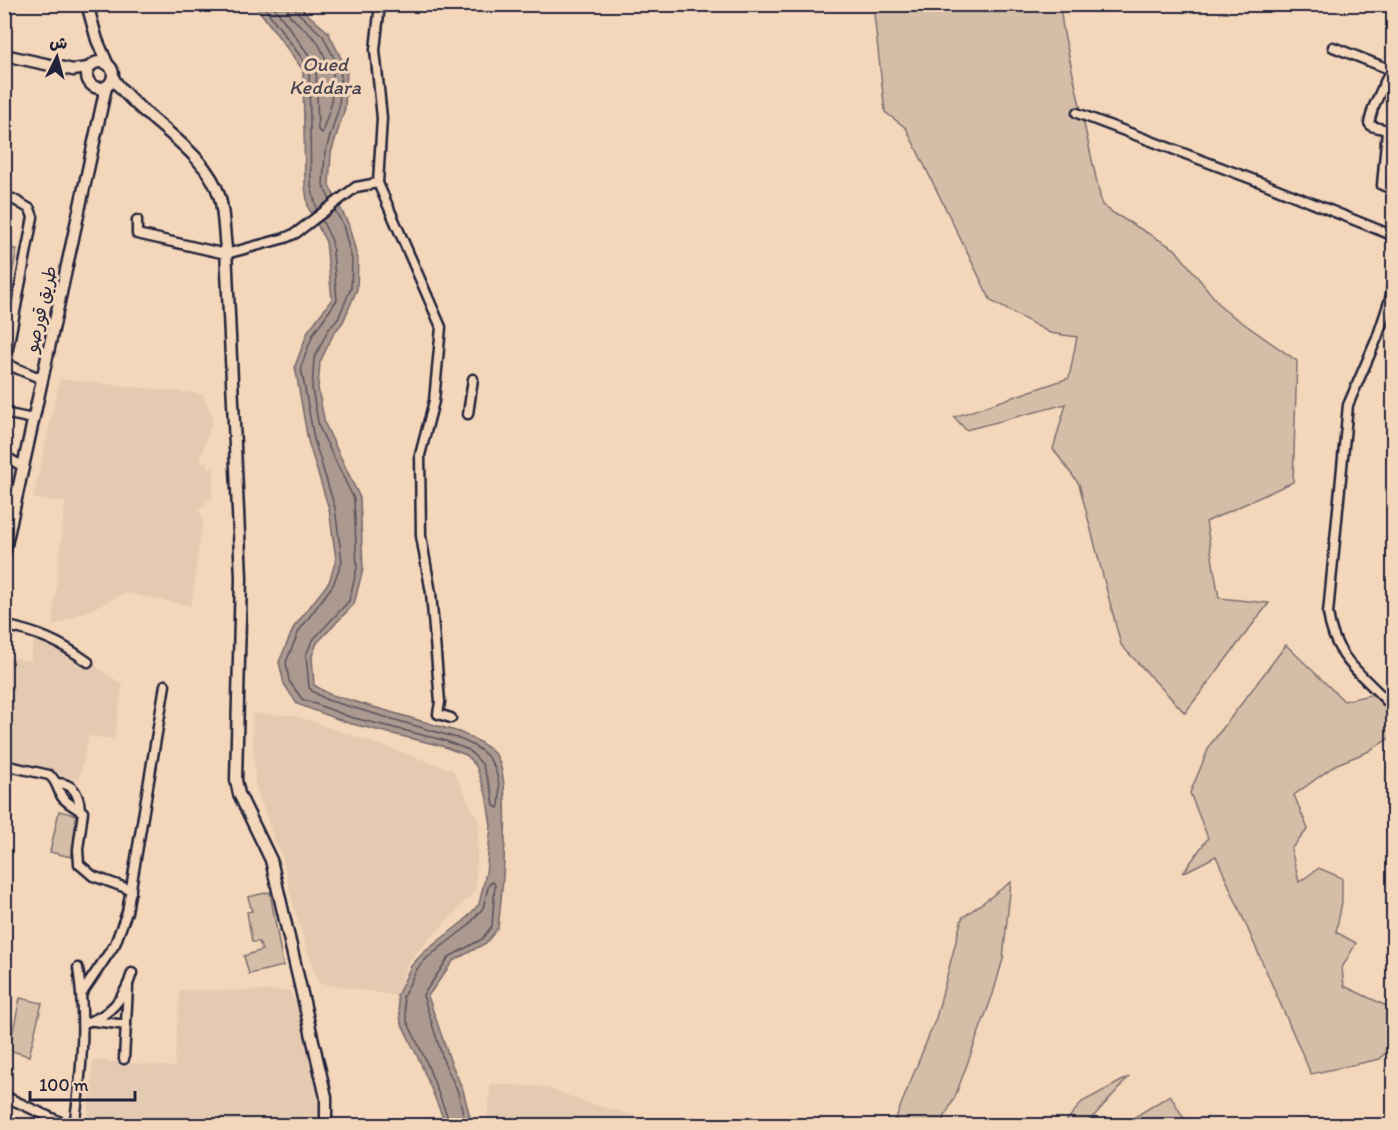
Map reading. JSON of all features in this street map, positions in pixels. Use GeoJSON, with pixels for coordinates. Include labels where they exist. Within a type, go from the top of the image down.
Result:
{"type":"FeatureCollection","features":[{"type":"Feature","properties":{"kind":"main road"},"geometry":{"type":"LineString","coordinates":[[87,4],[97,40],[112,70],[105,85]]}},
{"type":"Feature","properties":{"kind":"main road"},"geometry":{"type":"LineString","coordinates":[[97,40],[90,70],[90,84],[105,85],[117,95],[136,104],[171,134],[213,180],[220,198],[226,254],[241,577],[236,780],[239,794],[270,860],[326,1097],[326,1125]]}},
{"type":"Feature","properties":{"kind":"main road"},"geometry":{"type":"LineString","coordinates":[[4,55],[73,70],[90,70],[103,61],[107,63]]}},
{"type":"Feature","properties":{"kind":"main road","name":"طريق قورصو"},"geometry":{"type":"LineString","coordinates":[[4,554],[105,85]]}},
{"type":"Feature","properties":{"kind":"street"},"geometry":{"type":"LineString","coordinates":[[380,4],[375,50],[382,118],[378,183],[441,327],[434,401],[420,455],[421,536],[431,593],[440,702],[438,714],[451,718]]}},
{"type":"Feature","properties":{"kind":"street"},"geometry":{"type":"LineString","coordinates":[[1333,47],[1392,70],[1373,108],[1369,123],[1371,126],[1387,130],[1382,185],[1394,190]]}},
{"type":"Feature","properties":{"kind":"street"},"geometry":{"type":"LineString","coordinates":[[1077,113],[1265,184],[1394,236]]}},
{"type":"Feature","properties":{"kind":"street"},"geometry":{"type":"LineString","coordinates":[[137,220],[137,234],[226,254],[296,233],[356,188],[378,183]]}},
{"type":"Feature","properties":{"kind":"street"},"geometry":{"type":"LineString","coordinates":[[13,199],[30,209],[33,217],[6,359],[11,366],[42,379]]}},
{"type":"Feature","properties":{"kind":"street"},"geometry":{"type":"LineString","coordinates":[[1394,277],[1390,299],[1377,338],[1348,405],[1328,613],[1335,642],[1342,654],[1394,708]]}},
{"type":"Feature","properties":{"kind":"street"},"geometry":{"type":"LineString","coordinates":[[468,414],[473,379]]}},
{"type":"Feature","properties":{"kind":"street"},"geometry":{"type":"LineString","coordinates":[[4,413],[33,419]]}},
{"type":"Feature","properties":{"kind":"street"},"geometry":{"type":"LineString","coordinates":[[4,456],[24,467]]}},
{"type":"Feature","properties":{"kind":"street"},"geometry":{"type":"LineString","coordinates":[[4,502],[16,502]]}},
{"type":"Feature","properties":{"kind":"street"},"geometry":{"type":"LineString","coordinates":[[4,625],[47,637],[64,645],[88,662]]}},
{"type":"Feature","properties":{"kind":"street"},"geometry":{"type":"LineString","coordinates":[[82,993],[115,944],[127,912],[165,685]]}},
{"type":"Feature","properties":{"kind":"street"},"geometry":{"type":"LineString","coordinates":[[4,765],[49,775],[54,778],[65,801],[80,810]]}},
{"type":"Feature","properties":{"kind":"street"},"geometry":{"type":"LineString","coordinates":[[56,783],[67,784],[74,789],[79,798],[83,815],[78,849],[80,864],[93,876],[131,892]]}},
{"type":"Feature","properties":{"kind":"street"},"geometry":{"type":"LineString","coordinates":[[74,1125],[82,1068],[82,993],[78,968]]}},
{"type":"Feature","properties":{"kind":"street"},"geometry":{"type":"LineString","coordinates":[[124,1059],[129,985],[132,973]]}},
{"type":"Feature","properties":{"kind":"street"},"geometry":{"type":"LineString","coordinates":[[93,1021],[119,1001],[129,985]]}},
{"type":"Feature","properties":{"kind":"street"},"geometry":{"type":"LineString","coordinates":[[83,1023],[93,1021],[126,1025]]}},
{"type":"Feature","properties":{"kind":"street"},"geometry":{"type":"LineString","coordinates":[[4,1096],[69,1125]]}},
{"type":"Feature","properties":{"kind":"shaded area"},"geometry":{"type":"Polygon","coordinates":[[[873,5],[1060,5],[1063,29],[1102,205],[1175,249],[1223,309],[1297,361],[1293,482],[1206,522],[1219,598],[1269,603],[1185,713],[1121,645],[1079,484],[1053,449],[1066,404],[966,430],[954,417],[1069,378],[1077,337],[1050,333],[991,301],[906,128],[885,112],[873,5]]]}},
{"type":"Feature","properties":{"kind":"shaded area"},"geometry":{"type":"Polygon","coordinates":[[[4,247],[17,249],[5,310],[4,247]]]}},
{"type":"Feature","properties":{"kind":"shaded area"},"geometry":{"type":"Polygon","coordinates":[[[60,379],[203,394],[213,417],[200,461],[207,462],[207,468],[215,469],[212,500],[206,499],[205,507],[198,507],[203,519],[191,606],[126,593],[52,627],[65,502],[33,499],[60,379]]]}},
{"type":"Feature","properties":{"kind":"shaded area"},"geometry":{"type":"Polygon","coordinates":[[[36,632],[77,653],[123,685],[114,739],[89,736],[79,780],[5,763],[5,655],[30,661],[36,632]]]}},
{"type":"Feature","properties":{"kind":"shaded area"},"geometry":{"type":"Polygon","coordinates":[[[1286,645],[1344,701],[1378,693],[1393,714],[1393,736],[1367,752],[1337,764],[1294,795],[1308,829],[1291,849],[1299,882],[1319,868],[1342,878],[1342,902],[1336,932],[1356,943],[1342,968],[1344,986],[1393,1009],[1392,1044],[1380,1059],[1311,1074],[1216,856],[1183,873],[1208,838],[1190,793],[1210,745],[1286,645]]]}},
{"type":"Feature","properties":{"kind":"shaded area"},"geometry":{"type":"Polygon","coordinates":[[[252,713],[296,716],[453,770],[479,822],[475,891],[408,962],[397,996],[318,983],[294,909],[282,854],[274,839],[255,784],[252,713]]]}},
{"type":"Feature","properties":{"kind":"shaded area"},"geometry":{"type":"Polygon","coordinates":[[[59,811],[80,816],[71,857],[50,852],[59,811]]]}},
{"type":"Feature","properties":{"kind":"shaded area"},"geometry":{"type":"Polygon","coordinates":[[[1011,882],[1003,959],[993,994],[955,1097],[940,1125],[893,1125],[936,1018],[962,918],[1011,882]]]}},
{"type":"Feature","properties":{"kind":"shaded area"},"geometry":{"type":"Polygon","coordinates":[[[270,892],[283,966],[249,974],[244,956],[262,950],[259,942],[252,942],[247,912],[252,911],[248,897],[270,892]]]}},
{"type":"Feature","properties":{"kind":"shaded area"},"geometry":{"type":"Polygon","coordinates":[[[180,990],[291,991],[321,1084],[318,1125],[91,1126],[87,1122],[93,1060],[174,1067],[180,990]]]}},
{"type":"Feature","properties":{"kind":"shaded area"},"geometry":{"type":"Polygon","coordinates":[[[20,998],[42,1003],[29,1056],[9,1050],[20,998]]]}},
{"type":"Feature","properties":{"kind":"shaded area"},"geometry":{"type":"Polygon","coordinates":[[[1129,1077],[1093,1117],[1092,1125],[1063,1125],[1082,1102],[1129,1077]]]}},
{"type":"Feature","properties":{"kind":"shaded area"},"geometry":{"type":"Polygon","coordinates":[[[490,1084],[545,1087],[588,1103],[644,1118],[641,1126],[487,1125],[490,1084]]]}},
{"type":"Feature","properties":{"kind":"shaded area"},"geometry":{"type":"Polygon","coordinates":[[[1170,1095],[1188,1125],[1122,1125],[1170,1095]]]}},
{"type":"Feature","properties":{"kind":"water","name":"Oued Keddara"},"geometry":{"type":"Polygon","coordinates":[[[255,5],[297,5],[328,32],[347,70],[345,108],[331,153],[329,185],[348,223],[358,259],[357,289],[343,322],[334,333],[320,362],[318,388],[325,424],[360,498],[363,569],[354,604],[317,643],[312,656],[314,685],[329,694],[459,732],[491,750],[501,767],[504,786],[505,837],[498,928],[486,943],[453,961],[428,996],[463,1090],[472,1125],[446,1125],[401,1022],[397,996],[411,966],[423,953],[464,921],[479,904],[486,873],[491,826],[486,794],[476,766],[466,755],[442,746],[348,723],[297,704],[284,684],[279,662],[294,627],[329,582],[336,560],[329,509],[308,441],[295,366],[308,331],[332,299],[326,242],[308,207],[305,186],[303,70],[255,5]]]}}]}
